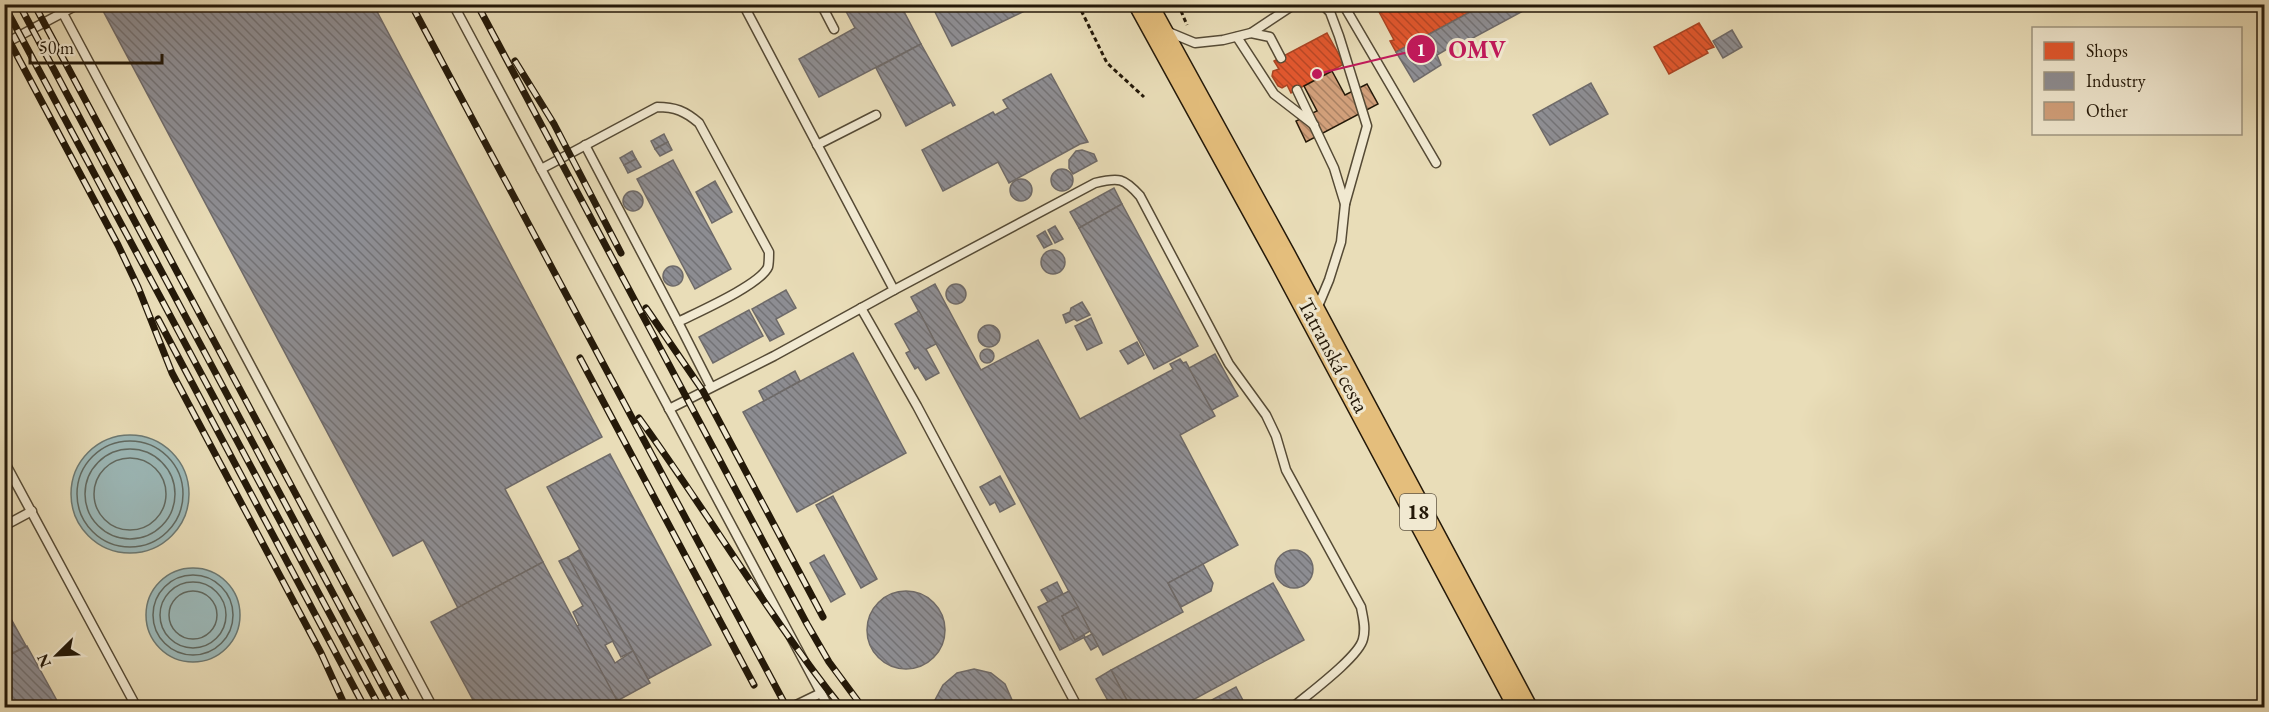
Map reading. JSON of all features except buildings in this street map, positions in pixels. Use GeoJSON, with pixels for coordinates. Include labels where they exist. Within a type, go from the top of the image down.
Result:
{"type":"FeatureCollection","features":[{"type":"Feature","properties":{"kind":"main road","name":"Tatranská cesta"},"geometry":{"type":"LineString","coordinates":[[1149,16],[1314,317],[1523,708]]}},
{"type":"Feature","properties":{"kind":"lane"},"geometry":{"type":"LineString","coordinates":[[58,4],[433,708]]}},
{"type":"Feature","properties":{"kind":"lane"},"geometry":{"type":"LineString","coordinates":[[4,44],[79,4]]}},
{"type":"Feature","properties":{"kind":"lane"},"geometry":{"type":"LineString","coordinates":[[453,4],[804,657],[829,708]]}},
{"type":"Feature","properties":{"kind":"lane"},"geometry":{"type":"LineString","coordinates":[[742,4],[894,290]]}},
{"type":"Feature","properties":{"kind":"lane"},"geometry":{"type":"LineString","coordinates":[[821,4],[834,29]]}},
{"type":"Feature","properties":{"kind":"lane"},"geometry":{"type":"LineString","coordinates":[[1149,16],[1195,43],[1223,40],[1251,33],[1295,4]]}},
{"type":"Feature","properties":{"kind":"lane"},"geometry":{"type":"LineString","coordinates":[[1314,317],[1341,242],[1345,204],[1367,126],[1339,36],[1330,12],[1322,4]]}},
{"type":"Feature","properties":{"kind":"lane"},"geometry":{"type":"LineString","coordinates":[[1343,4],[1436,163]]}},
{"type":"Feature","properties":{"kind":"lane"},"geometry":{"type":"LineString","coordinates":[[1251,33],[1270,37],[1281,58]]}},
{"type":"Feature","properties":{"kind":"lane"},"geometry":{"type":"LineString","coordinates":[[1237,37],[1274,94],[1316,127]]}},
{"type":"Feature","properties":{"kind":"lane"},"geometry":{"type":"LineString","coordinates":[[1297,90],[1334,168],[1345,204]]}},
{"type":"Feature","properties":{"kind":"lane"},"geometry":{"type":"LineString","coordinates":[[541,169],[657,107],[672,107],[688,113],[699,123],[768,252],[769,266],[760,277],[747,286],[678,322]]}},
{"type":"Feature","properties":{"kind":"lane"},"geometry":{"type":"LineString","coordinates":[[817,146],[876,115]]}},
{"type":"Feature","properties":{"kind":"lane"},"geometry":{"type":"LineString","coordinates":[[585,145],[711,387]]}},
{"type":"Feature","properties":{"kind":"lane"},"geometry":{"type":"LineString","coordinates":[[669,409],[774,356],[1095,183],[1112,178],[1126,181],[1140,196],[1229,364],[1266,414],[1276,436],[1286,470],[1361,607],[1365,625],[1363,642],[1349,659],[1292,708]]}},
{"type":"Feature","properties":{"kind":"lane"},"geometry":{"type":"LineString","coordinates":[[861,308],[917,406],[1078,708]]}},
{"type":"Feature","properties":{"kind":"lane"},"geometry":{"type":"LineString","coordinates":[[4,460],[136,708]]}},
{"type":"Feature","properties":{"kind":"lane"},"geometry":{"type":"LineString","coordinates":[[4,526],[32,511]]}},
{"type":"Feature","properties":{"kind":"lane"},"geometry":{"type":"LineString","coordinates":[[790,708],[821,693]]}},
{"type":"Feature","properties":{"kind":"path"},"geometry":{"type":"LineString","coordinates":[[1078,4],[1107,63],[1144,97]]}},
{"type":"Feature","properties":{"kind":"water"},"geometry":{"type":"Polygon","coordinates":[[[130,435],[163,445],[179,461],[189,494],[179,527],[163,543],[130,553],[97,543],[81,527],[71,494],[81,461],[97,445],[130,435]]]}},
{"type":"Feature","properties":{"kind":"water"},"geometry":{"type":"Polygon","coordinates":[[[193,568],[211,572],[226,582],[236,597],[240,615],[236,633],[226,648],[211,658],[193,662],[175,658],[160,648],[150,633],[146,615],[150,597],[160,582],[175,572],[193,568]]]}},
{"type":"Feature","properties":{"kind":"railway"},"geometry":{"type":"LineString","coordinates":[[19,4],[394,708]]}},
{"type":"Feature","properties":{"kind":"railway"},"geometry":{"type":"LineString","coordinates":[[34,4],[410,708]]}},
{"type":"Feature","properties":{"kind":"railway"},"geometry":{"type":"LineString","coordinates":[[411,4],[787,708]]}},
{"type":"Feature","properties":{"kind":"railway"},"geometry":{"type":"LineString","coordinates":[[477,4],[807,624],[829,662],[863,708]]}},
{"type":"Feature","properties":{"kind":"railway"},"geometry":{"type":"LineString","coordinates":[[4,5],[380,708]]}},
{"type":"Feature","properties":{"kind":"railway"},"geometry":{"type":"LineString","coordinates":[[4,31],[118,245],[138,287],[172,373],[321,653],[346,708]]}},
{"type":"Feature","properties":{"kind":"railway"},"geometry":{"type":"LineString","coordinates":[[515,61],[554,124],[621,253]]}},
{"type":"Feature","properties":{"kind":"railway"},"geometry":{"type":"LineString","coordinates":[[646,308],[703,391],[823,617]]}},
{"type":"Feature","properties":{"kind":"railway"},"geometry":{"type":"LineString","coordinates":[[158,319],[365,708]]}},
{"type":"Feature","properties":{"kind":"railway"},"geometry":{"type":"LineString","coordinates":[[580,358],[754,685]]}},
{"type":"Feature","properties":{"kind":"railway"},"geometry":{"type":"LineString","coordinates":[[639,418],[763,600],[842,708]]}},
{"type":"Feature","properties":{"kind":"place","name":"OMV"},"geometry":{"type":"Point","coordinates":[1317,74]}}]}
